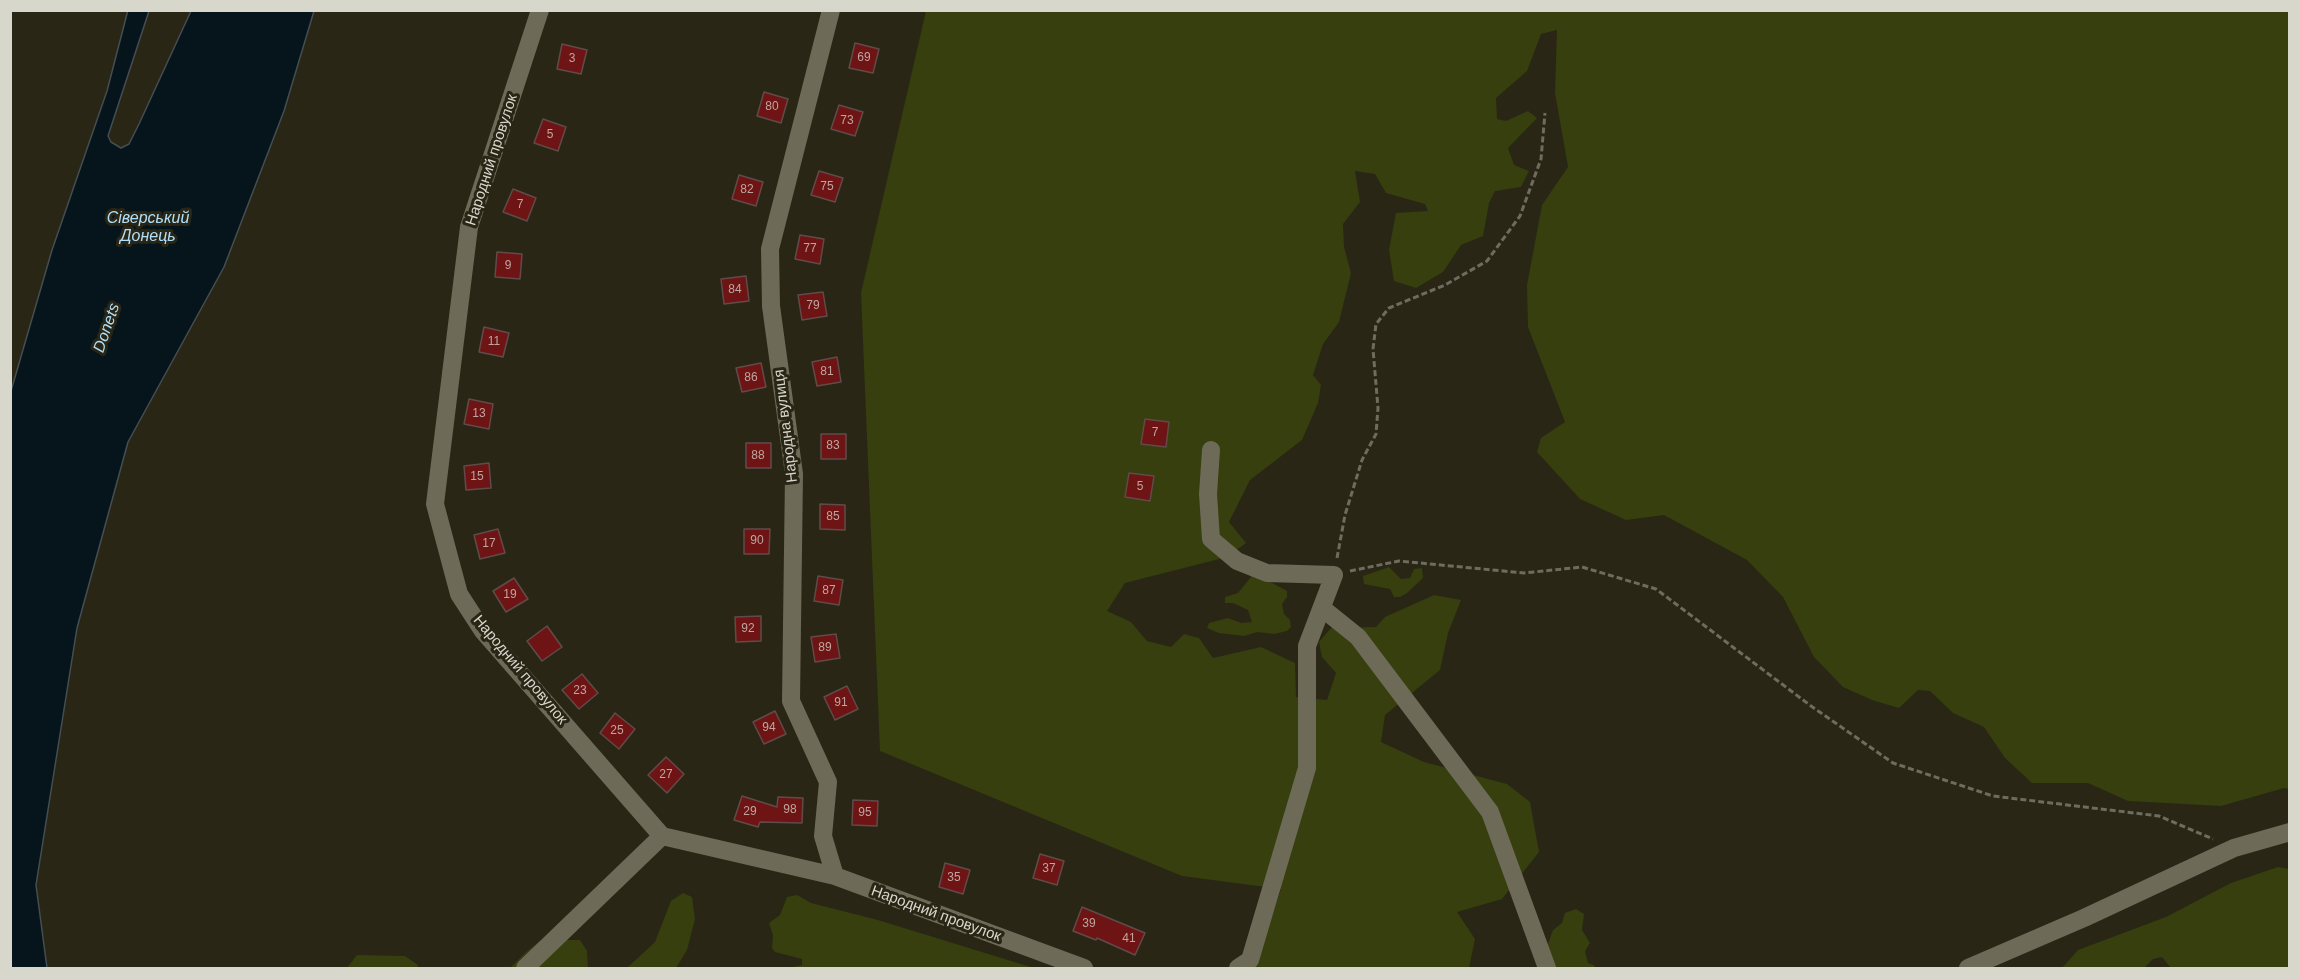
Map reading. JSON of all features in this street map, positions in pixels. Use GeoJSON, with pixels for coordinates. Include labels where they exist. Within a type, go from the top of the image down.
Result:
{"type":"FeatureCollection","features":[{"type":"Feature","properties":{"kind":"street","name":"Народний провулок"},"geometry":{"type":"LineString","coordinates":[[540,10],[469,227],[435,504],[459,594],[483,631],[662,836],[835,876],[1083,969]]}},
{"type":"Feature","properties":{"kind":"street","name":"Народна вулиця"},"geometry":{"type":"LineString","coordinates":[[831,10],[770,249],[771,306],[794,474],[791,701],[828,782],[823,836],[835,876]]}},
{"type":"Feature","properties":{"kind":"street"},"geometry":{"type":"LineString","coordinates":[[1211,450],[1208,494],[1211,539],[1237,561],[1267,573],[1334,575],[1307,646],[1307,768],[1250,960],[1238,969]]}},
{"type":"Feature","properties":{"kind":"street"},"geometry":{"type":"LineString","coordinates":[[1322,608],[1358,637],[1490,812],[1547,969]]}},
{"type":"Feature","properties":{"kind":"street"},"geometry":{"type":"LineString","coordinates":[[1968,969],[2234,848],[2289,832]]}},
{"type":"Feature","properties":{"kind":"street"},"geometry":{"type":"LineString","coordinates":[[525,969],[662,836]]}},
{"type":"Feature","properties":{"kind":"path"},"geometry":{"type":"LineString","coordinates":[[1545,113],[1541,159],[1520,216],[1486,261],[1445,285],[1389,308],[1376,324],[1373,349],[1377,408],[1376,434],[1362,460],[1345,515],[1334,575],[1399,561],[1524,573],[1582,567],[1656,589],[1811,706],[1893,763],[1993,796],[2159,816],[2234,848]]}},
{"type":"Feature","properties":{"kind":"green space"},"geometry":{"type":"Polygon","coordinates":[[[926,11],[2289,11],[2289,789],[2284,788],[2221,806],[2128,801],[2088,783],[2032,783],[2005,758],[1984,727],[1953,713],[1930,691],[1918,690],[1899,708],[1872,700],[1843,687],[1814,657],[1783,597],[1747,560],[1664,515],[1626,520],[1580,499],[1537,452],[1541,438],[1565,422],[1528,327],[1527,285],[1542,205],[1568,167],[1555,93],[1557,30],[1541,34],[1527,71],[1496,98],[1497,119],[1506,121],[1528,111],[1537,118],[1508,148],[1514,165],[1529,171],[1521,187],[1495,191],[1489,203],[1483,236],[1461,245],[1443,272],[1416,288],[1394,281],[1389,250],[1396,213],[1428,211],[1425,204],[1386,193],[1375,174],[1355,171],[1360,202],[1343,224],[1344,247],[1351,273],[1339,322],[1323,344],[1313,375],[1321,385],[1318,403],[1302,440],[1250,480],[1229,522],[1246,543],[1227,557],[1125,583],[1107,611],[1131,622],[1147,641],[1171,647],[1184,634],[1199,638],[1213,658],[1261,647],[1295,663],[1296,697],[1327,700],[1336,673],[1322,657],[1319,642],[1331,628],[1376,627],[1385,617],[1434,595],[1461,600],[1448,633],[1440,670],[1385,715],[1381,742],[1424,762],[1507,784],[1530,802],[1539,852],[1502,899],[1457,912],[1475,939],[1469,968],[1255,968],[1281,889],[1182,876],[880,751],[861,293],[926,11]]]}},
{"type":"Feature","properties":{"kind":"green space"},"geometry":{"type":"Polygon","coordinates":[[[1389,567],[1401,579],[1410,578],[1414,569],[1422,568],[1423,578],[1400,597],[1394,597],[1390,589],[1364,584],[1363,576],[1389,567]]]}},
{"type":"Feature","properties":{"kind":"green space"},"geometry":{"type":"Polygon","coordinates":[[[1254,573],[1287,591],[1287,597],[1282,604],[1291,627],[1287,631],[1274,634],[1257,632],[1244,636],[1219,633],[1207,628],[1209,623],[1228,618],[1241,623],[1252,622],[1248,610],[1233,603],[1225,603],[1225,597],[1238,593],[1254,573]]]}},
{"type":"Feature","properties":{"kind":"green space"},"geometry":{"type":"Polygon","coordinates":[[[2278,867],[2289,869],[2289,968],[2171,968],[2162,957],[2153,959],[2144,968],[2062,968],[2078,950],[2166,917],[2231,883],[2278,867]]]}},
{"type":"Feature","properties":{"kind":"green space"},"geometry":{"type":"Polygon","coordinates":[[[683,893],[692,897],[695,919],[687,950],[676,968],[627,968],[655,942],[671,901],[683,893]]]}},
{"type":"Feature","properties":{"kind":"green space"},"geometry":{"type":"Polygon","coordinates":[[[797,895],[811,903],[878,920],[1034,968],[788,968],[802,965],[802,959],[775,952],[772,948],[773,935],[769,923],[780,915],[787,897],[797,895]]]}},
{"type":"Feature","properties":{"kind":"green space"},"geometry":{"type":"Polygon","coordinates":[[[1576,909],[1584,914],[1582,930],[1590,943],[1585,951],[1588,963],[1594,965],[1595,968],[1551,968],[1545,952],[1553,930],[1562,923],[1565,913],[1576,909]]]}},
{"type":"Feature","properties":{"kind":"green space"},"geometry":{"type":"Polygon","coordinates":[[[541,940],[580,940],[587,951],[588,968],[510,968],[541,940]]]}},
{"type":"Feature","properties":{"kind":"green space"},"geometry":{"type":"Polygon","coordinates":[[[357,955],[405,956],[418,965],[417,968],[347,968],[357,955]]]}},
{"type":"Feature","properties":{"kind":"water","name":"Сіверський Донець"},"geometry":{"type":"Polygon","coordinates":[[[128,10],[149,11],[108,136],[111,142],[121,148],[129,144],[191,11],[314,11],[284,111],[224,267],[128,442],[77,628],[36,885],[47,968],[11,968],[11,391],[52,250],[107,91],[128,10]]]}},
{"type":"Feature","properties":{"kind":"building"},"geometry":{"type":"Polygon","coordinates":[[[855,43],[879,49],[873,73],[849,68],[855,43]]]}},
{"type":"Feature","properties":{"kind":"building"},"geometry":{"type":"Polygon","coordinates":[[[562,44],[587,50],[581,74],[557,69],[562,44]]]}},
{"type":"Feature","properties":{"kind":"building"},"geometry":{"type":"Polygon","coordinates":[[[764,92],[788,99],[781,123],[757,116],[764,92]]]}},
{"type":"Feature","properties":{"kind":"building"},"geometry":{"type":"Polygon","coordinates":[[[839,105],[863,112],[855,136],[831,129],[839,105]]]}},
{"type":"Feature","properties":{"kind":"building"},"geometry":{"type":"Polygon","coordinates":[[[543,119],[566,127],[558,151],[534,143],[543,119]]]}},
{"type":"Feature","properties":{"kind":"building"},"geometry":{"type":"Polygon","coordinates":[[[819,171],[843,178],[835,202],[811,195],[819,171]]]}},
{"type":"Feature","properties":{"kind":"building"},"geometry":{"type":"Polygon","coordinates":[[[739,175],[763,182],[756,206],[732,199],[739,175]]]}},
{"type":"Feature","properties":{"kind":"building"},"geometry":{"type":"Polygon","coordinates":[[[513,189],[536,198],[527,221],[503,212],[513,189]]]}},
{"type":"Feature","properties":{"kind":"building"},"geometry":{"type":"Polygon","coordinates":[[[800,235],[824,239],[820,264],[795,259],[800,235]]]}},
{"type":"Feature","properties":{"kind":"building"},"geometry":{"type":"Polygon","coordinates":[[[497,252],[522,254],[520,279],[495,277],[497,252]]]}},
{"type":"Feature","properties":{"kind":"building"},"geometry":{"type":"Polygon","coordinates":[[[746,276],[749,301],[724,304],[721,279],[746,276]]]}},
{"type":"Feature","properties":{"kind":"building"},"geometry":{"type":"Polygon","coordinates":[[[823,292],[827,316],[802,320],[798,295],[823,292]]]}},
{"type":"Feature","properties":{"kind":"building"},"geometry":{"type":"Polygon","coordinates":[[[484,327],[509,333],[503,357],[479,352],[484,327]]]}},
{"type":"Feature","properties":{"kind":"building"},"geometry":{"type":"Polygon","coordinates":[[[837,357],[841,382],[817,386],[812,362],[837,357]]]}},
{"type":"Feature","properties":{"kind":"building"},"geometry":{"type":"Polygon","coordinates":[[[761,363],[766,387],[742,392],[736,368],[761,363]]]}},
{"type":"Feature","properties":{"kind":"building"},"geometry":{"type":"Polygon","coordinates":[[[469,399],[493,404],[489,429],[464,424],[469,399]]]}},
{"type":"Feature","properties":{"kind":"building"},"geometry":{"type":"Polygon","coordinates":[[[1145,419],[1169,422],[1166,447],[1141,444],[1145,419]]]}},
{"type":"Feature","properties":{"kind":"building"},"geometry":{"type":"Polygon","coordinates":[[[821,434],[846,434],[846,459],[821,459],[821,434]]]}},
{"type":"Feature","properties":{"kind":"building"},"geometry":{"type":"Polygon","coordinates":[[[746,443],[771,443],[771,468],[746,468],[746,443]]]}},
{"type":"Feature","properties":{"kind":"building"},"geometry":{"type":"Polygon","coordinates":[[[489,463],[491,488],[466,490],[464,466],[489,463]]]}},
{"type":"Feature","properties":{"kind":"building"},"geometry":{"type":"Polygon","coordinates":[[[1129,473],[1154,476],[1150,501],[1125,497],[1129,473]]]}},
{"type":"Feature","properties":{"kind":"building"},"geometry":{"type":"Polygon","coordinates":[[[820,504],[845,505],[845,530],[820,529],[820,504]]]}},
{"type":"Feature","properties":{"kind":"building"},"geometry":{"type":"Polygon","coordinates":[[[498,529],[505,553],[480,559],[474,535],[498,529]]]}},
{"type":"Feature","properties":{"kind":"building"},"geometry":{"type":"Polygon","coordinates":[[[744,529],[770,529],[769,554],[744,554],[744,529]]]}},
{"type":"Feature","properties":{"kind":"building"},"geometry":{"type":"Polygon","coordinates":[[[818,576],[843,580],[839,605],[814,601],[818,576]]]}},
{"type":"Feature","properties":{"kind":"building"},"geometry":{"type":"Polygon","coordinates":[[[514,578],[528,599],[506,612],[493,591],[514,578]]]}},
{"type":"Feature","properties":{"kind":"building"},"geometry":{"type":"Polygon","coordinates":[[[761,616],[761,641],[736,642],[735,617],[761,616]]]}},
{"type":"Feature","properties":{"kind":"building"},"geometry":{"type":"Polygon","coordinates":[[[547,626],[562,647],[542,661],[527,641],[547,626]]]}},
{"type":"Feature","properties":{"kind":"building"},"geometry":{"type":"Polygon","coordinates":[[[836,634],[840,658],[815,662],[811,637],[836,634]]]}},
{"type":"Feature","properties":{"kind":"building"},"geometry":{"type":"Polygon","coordinates":[[[582,674],[598,693],[579,709],[562,690],[582,674]]]}},
{"type":"Feature","properties":{"kind":"building"},"geometry":{"type":"Polygon","coordinates":[[[847,686],[858,709],[835,720],[824,697],[847,686]]]}},
{"type":"Feature","properties":{"kind":"building"},"geometry":{"type":"Polygon","coordinates":[[[775,711],[786,734],[764,744],[753,722],[775,711]]]}},
{"type":"Feature","properties":{"kind":"building"},"geometry":{"type":"Polygon","coordinates":[[[615,713],[635,729],[619,749],[600,733],[615,713]]]}},
{"type":"Feature","properties":{"kind":"building"},"geometry":{"type":"Polygon","coordinates":[[[666,757],[684,774],[667,793],[648,775],[666,757]]]}},
{"type":"Feature","properties":{"kind":"building"},"geometry":{"type":"Polygon","coordinates":[[[742,796],[777,807],[778,797],[803,798],[802,823],[760,822],[758,827],[734,820],[742,796]]]}},
{"type":"Feature","properties":{"kind":"building"},"geometry":{"type":"Polygon","coordinates":[[[853,800],[878,801],[877,826],[852,825],[853,800]]]}},
{"type":"Feature","properties":{"kind":"building"},"geometry":{"type":"Polygon","coordinates":[[[1040,854],[1064,861],[1057,885],[1033,878],[1040,854]]]}},
{"type":"Feature","properties":{"kind":"building"},"geometry":{"type":"Polygon","coordinates":[[[945,863],[970,870],[963,894],[939,887],[945,863]]]}},
{"type":"Feature","properties":{"kind":"building"},"geometry":{"type":"Polygon","coordinates":[[[1082,907],[1145,933],[1135,955],[1097,938],[1096,940],[1073,931],[1082,907]]]}},
{"type":"Feature","properties":{"kind":"water label","name":"Donets"},"geometry":{"type":"Point","coordinates":[107,328]}}]}
